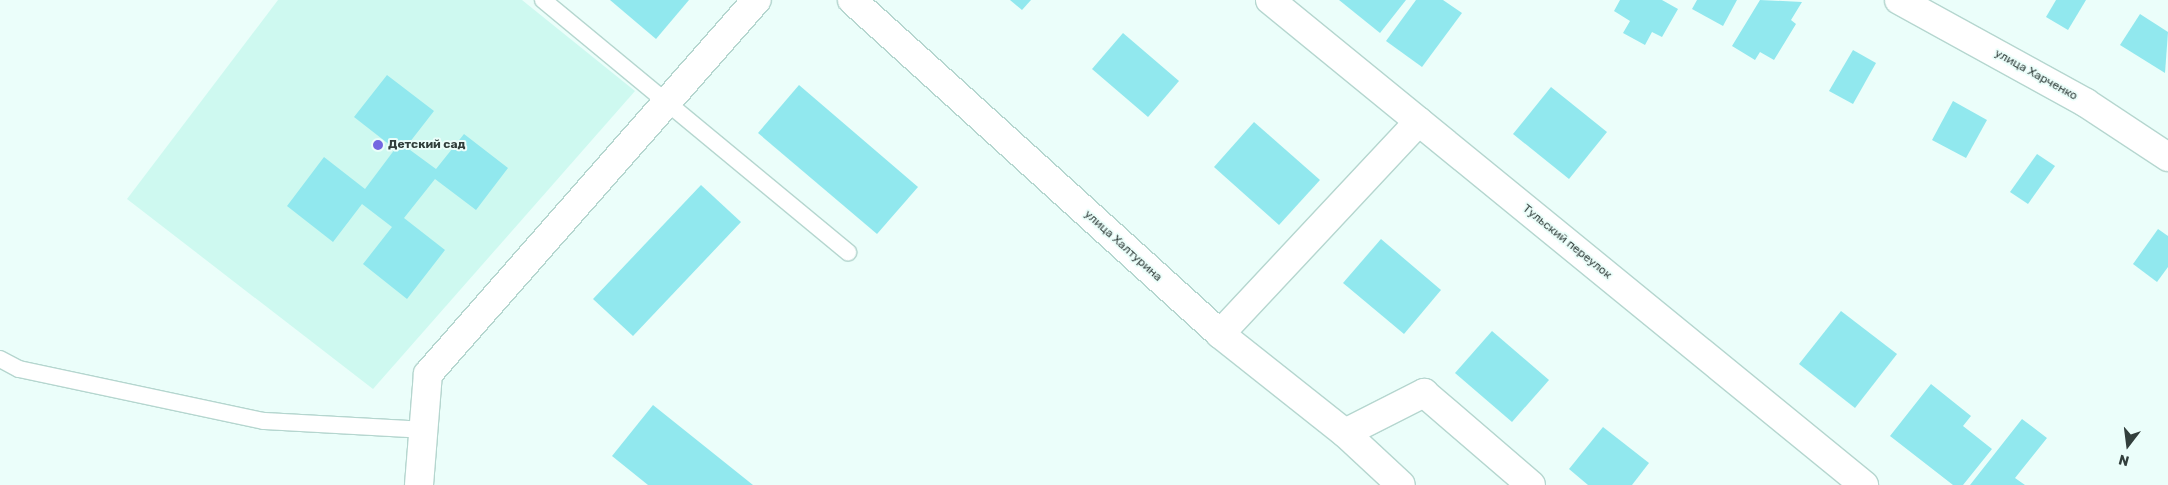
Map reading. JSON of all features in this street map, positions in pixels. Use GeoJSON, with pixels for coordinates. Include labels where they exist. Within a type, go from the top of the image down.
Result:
{"type":"FeatureCollection","features":[{"type":"Feature","properties":{"kind":"street"},"geometry":{"type":"LineString","coordinates":[[419,485],[428,374],[756,0]]}},
{"type":"Feature","properties":{"kind":"street","name":"улица Халтурина"},"geometry":{"type":"LineString","coordinates":[[852,0],[1220,334],[1345,434],[1401,485]]}},
{"type":"Feature","properties":{"kind":"street","name":"Тульский переулок"},"geometry":{"type":"LineString","coordinates":[[1270,0],[1864,485]]}},
{"type":"Feature","properties":{"kind":"street","name":"улица Харченко"},"geometry":{"type":"LineString","coordinates":[[1900,0],[2086,104],[2168,157]]}},
{"type":"Feature","properties":{"kind":"street"},"geometry":{"type":"LineString","coordinates":[[1220,334],[1419,121]]}},
{"type":"Feature","properties":{"kind":"street"},"geometry":{"type":"LineString","coordinates":[[1345,434],[1424,393],[1531,485]]}},
{"type":"Feature","properties":{"kind":"lane"},"geometry":{"type":"LineString","coordinates":[[543,0],[848,252]]}},
{"type":"Feature","properties":{"kind":"lane"},"geometry":{"type":"LineString","coordinates":[[0,359],[19,369],[264,422],[424,430]]}},
{"type":"Feature","properties":{"kind":"shaded area","name":"Детский сад"},"geometry":{"type":"Polygon","coordinates":[[[278,0],[522,0],[635,91],[373,389],[127,199],[278,0]]]}},
{"type":"Feature","properties":{"kind":"building"},"geometry":{"type":"Polygon","coordinates":[[[610,0],[689,0],[656,39],[610,0]]]}},
{"type":"Feature","properties":{"kind":"building"},"geometry":{"type":"Polygon","coordinates":[[[1010,0],[1031,0],[1022,10],[1010,0]]]}},
{"type":"Feature","properties":{"kind":"building"},"geometry":{"type":"Polygon","coordinates":[[[1339,0],[1406,0],[1380,33],[1339,0]]]}},
{"type":"Feature","properties":{"kind":"building"},"geometry":{"type":"Polygon","coordinates":[[[1416,0],[1443,0],[1462,13],[1422,67],[1386,41],[1416,0]]]}},
{"type":"Feature","properties":{"kind":"building"},"geometry":{"type":"Polygon","coordinates":[[[1620,0],[1662,0],[1678,9],[1662,37],[1652,32],[1645,45],[1623,33],[1630,21],[1614,11],[1620,0]]]}},
{"type":"Feature","properties":{"kind":"building"},"geometry":{"type":"Polygon","coordinates":[[[1697,0],[1737,0],[1723,26],[1692,9],[1697,0]]]}},
{"type":"Feature","properties":{"kind":"building"},"geometry":{"type":"Polygon","coordinates":[[[1760,0],[1802,2],[1791,20],[1796,24],[1774,60],[1760,52],[1755,60],[1732,46],[1760,0]]]}},
{"type":"Feature","properties":{"kind":"building"},"geometry":{"type":"Polygon","coordinates":[[[2056,0],[2086,0],[2068,30],[2046,17],[2056,0]]]}},
{"type":"Feature","properties":{"kind":"building"},"geometry":{"type":"Polygon","coordinates":[[[2140,14],[2168,32],[2165,73],[2120,45],[2140,14]]]}},
{"type":"Feature","properties":{"kind":"building"},"geometry":{"type":"Polygon","coordinates":[[[1123,33],[1179,81],[1148,117],[1092,69],[1123,33]]]}},
{"type":"Feature","properties":{"kind":"building"},"geometry":{"type":"Polygon","coordinates":[[[1853,50],[1876,63],[1853,104],[1829,91],[1853,50]]]}},
{"type":"Feature","properties":{"kind":"building"},"geometry":{"type":"Polygon","coordinates":[[[387,75],[434,111],[406,147],[436,169],[464,134],[508,168],[476,210],[435,179],[404,218],[445,250],[407,299],[363,264],[392,227],[362,204],[333,242],[287,206],[324,157],[365,189],[395,149],[354,117],[387,75]]]}},
{"type":"Feature","properties":{"kind":"building"},"geometry":{"type":"Polygon","coordinates":[[[799,85],[918,187],[877,234],[758,133],[799,85]]]}},
{"type":"Feature","properties":{"kind":"building"},"geometry":{"type":"Polygon","coordinates":[[[1551,87],[1607,132],[1569,179],[1513,134],[1551,87]]]}},
{"type":"Feature","properties":{"kind":"building"},"geometry":{"type":"Polygon","coordinates":[[[1953,101],[1987,120],[1966,158],[1932,140],[1953,101]]]}},
{"type":"Feature","properties":{"kind":"building"},"geometry":{"type":"Polygon","coordinates":[[[1254,122],[1320,180],[1279,225],[1214,167],[1254,122]]]}},
{"type":"Feature","properties":{"kind":"building"},"geometry":{"type":"Polygon","coordinates":[[[2037,154],[2055,166],[2028,204],[2010,192],[2037,154]]]}},
{"type":"Feature","properties":{"kind":"building"},"geometry":{"type":"Polygon","coordinates":[[[701,185],[741,222],[633,336],[593,299],[701,185]]]}},
{"type":"Feature","properties":{"kind":"building"},"geometry":{"type":"Polygon","coordinates":[[[2158,229],[2168,236],[2168,267],[2157,282],[2133,264],[2158,229]]]}},
{"type":"Feature","properties":{"kind":"building"},"geometry":{"type":"Polygon","coordinates":[[[1381,239],[1441,290],[1404,334],[1343,283],[1381,239]]]}},
{"type":"Feature","properties":{"kind":"building"},"geometry":{"type":"Polygon","coordinates":[[[1841,311],[1897,354],[1855,408],[1799,364],[1841,311]]]}},
{"type":"Feature","properties":{"kind":"building"},"geometry":{"type":"Polygon","coordinates":[[[1492,331],[1549,380],[1512,422],[1455,373],[1492,331]]]}},
{"type":"Feature","properties":{"kind":"building"},"geometry":{"type":"Polygon","coordinates":[[[1931,384],[1971,416],[1963,426],[1992,449],[1963,485],[1953,485],[1890,436],[1931,384]]]}},
{"type":"Feature","properties":{"kind":"building"},"geometry":{"type":"Polygon","coordinates":[[[653,405],[753,485],[648,485],[612,456],[653,405]]]}},
{"type":"Feature","properties":{"kind":"building"},"geometry":{"type":"Polygon","coordinates":[[[2022,419],[2047,438],[2015,478],[2025,485],[1970,485],[2022,419]]]}},
{"type":"Feature","properties":{"kind":"building"},"geometry":{"type":"Polygon","coordinates":[[[1603,427],[1649,463],[1632,485],[1588,485],[1569,469],[1603,427]]]}},
{"type":"Feature","properties":{"kind":"place","name":"Детский сад"},"geometry":{"type":"Point","coordinates":[378,145]}}]}
